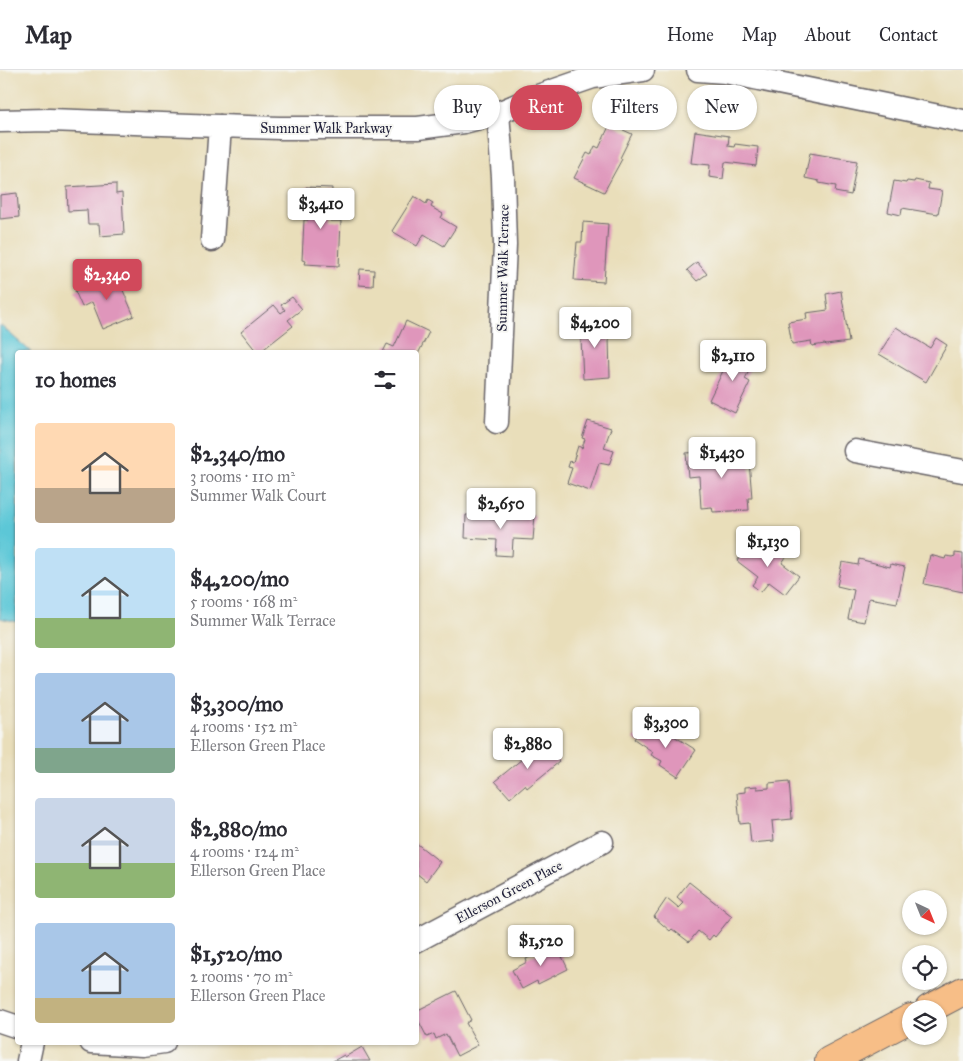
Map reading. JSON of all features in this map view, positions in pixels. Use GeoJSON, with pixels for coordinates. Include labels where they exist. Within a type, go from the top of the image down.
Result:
{"type":"FeatureCollection","features":[{"type":"Feature","properties":{"kind":"highway"},"geometry":{"type":"LineString","coordinates":[[946,1000],[963,991]]}},
{"type":"Feature","properties":{"kind":"highway"},"geometry":{"type":"LineString","coordinates":[[830,1061],[902,1023]]}},
{"type":"Feature","properties":{"kind":"street","name":"Summer Walk Parkway"},"geometry":{"type":"LineString","coordinates":[[500,112],[538,96],[593,77],[643,70]]}},
{"type":"Feature","properties":{"kind":"street"},"geometry":{"type":"LineString","coordinates":[[698,70],[725,72],[963,121]]}},
{"type":"Feature","properties":{"kind":"street","name":"Summer Walk Parkway"},"geometry":{"type":"LineString","coordinates":[[0,121],[48,120],[279,128],[418,128],[434,126]]}},
{"type":"Feature","properties":{"kind":"street"},"geometry":{"type":"LineString","coordinates":[[212,240],[220,126]]}},
{"type":"Feature","properties":{"kind":"street","name":"Summer Walk Terrace"},"geometry":{"type":"LineString","coordinates":[[497,422],[506,244],[499,130]]}},
{"type":"Feature","properties":{"kind":"street"},"geometry":{"type":"LineString","coordinates":[[855,451],[963,471]]}},
{"type":"Feature","properties":{"kind":"street","name":"Ellerson Green Place"},"geometry":{"type":"LineString","coordinates":[[419,939],[602,842]]}},
{"type":"Feature","properties":{"kind":"street"},"geometry":{"type":"LineString","coordinates":[[0,1021],[15,1026]]}},
{"type":"Feature","properties":{"kind":"street"},"geometry":{"type":"LineString","coordinates":[[28,1061],[31,1045]]}},
{"type":"Feature","properties":{"kind":"water"},"geometry":{"type":"Polygon","coordinates":[[[0,325],[29,350],[15,350],[15,622],[0,618],[0,325]]]}},
{"type":"Feature","properties":{"kind":"building"},"geometry":{"type":"Polygon","coordinates":[[[607,130],[623,130],[632,134],[620,158],[622,159],[604,192],[574,178],[587,153],[591,155],[595,146],[599,148],[607,130]]]}},
{"type":"Feature","properties":{"kind":"building"},"geometry":{"type":"Polygon","coordinates":[[[695,131],[729,136],[728,146],[734,147],[735,144],[758,147],[756,166],[725,162],[723,179],[709,177],[710,165],[691,163],[695,131]]]}},
{"type":"Feature","properties":{"kind":"building"},"geometry":{"type":"Polygon","coordinates":[[[810,153],[857,161],[851,195],[835,192],[836,186],[805,178],[810,153]]]}},
{"type":"Feature","properties":{"kind":"building"},"geometry":{"type":"Polygon","coordinates":[[[915,180],[929,183],[928,189],[942,191],[938,214],[902,208],[901,215],[888,212],[894,181],[906,183],[907,181],[914,182],[915,180]]]}},
{"type":"Feature","properties":{"kind":"building"},"geometry":{"type":"Polygon","coordinates":[[[116,184],[116,194],[122,193],[124,234],[100,236],[99,224],[88,224],[87,210],[68,211],[67,187],[116,184]]]}},
{"type":"Feature","properties":{"kind":"building"},"geometry":{"type":"Polygon","coordinates":[[[306,187],[332,188],[330,221],[341,221],[339,266],[305,264],[306,261],[302,260],[304,220],[308,220],[309,212],[305,211],[306,187]]]}},
{"type":"Feature","properties":{"kind":"building"},"geometry":{"type":"Polygon","coordinates":[[[17,193],[19,217],[0,219],[0,195],[17,193]]]}},
{"type":"Feature","properties":{"kind":"building"},"geometry":{"type":"Polygon","coordinates":[[[414,196],[426,204],[428,200],[433,203],[431,207],[443,214],[441,218],[456,227],[444,246],[424,234],[417,246],[392,231],[414,196]]]}},
{"type":"Feature","properties":{"kind":"building"},"geometry":{"type":"Polygon","coordinates":[[[583,222],[608,224],[604,282],[574,280],[577,242],[582,242],[583,222]]]}},
{"type":"Feature","properties":{"kind":"building"},"geometry":{"type":"Polygon","coordinates":[[[697,262],[707,274],[697,281],[687,270],[697,262]]]}},
{"type":"Feature","properties":{"kind":"building"},"geometry":{"type":"Polygon","coordinates":[[[360,269],[374,270],[373,286],[359,285],[360,269]]]}},
{"type":"Feature","properties":{"kind":"building"},"geometry":{"type":"Polygon","coordinates":[[[116,274],[134,316],[103,329],[92,302],[82,307],[75,291],[116,274]]]}},
{"type":"Feature","properties":{"kind":"building"},"geometry":{"type":"Polygon","coordinates":[[[841,291],[849,342],[812,346],[811,341],[792,344],[788,322],[807,319],[806,313],[828,310],[826,294],[841,291]]]}},
{"type":"Feature","properties":{"kind":"building"},"geometry":{"type":"Polygon","coordinates":[[[292,297],[302,309],[288,320],[293,326],[263,350],[255,350],[241,332],[274,305],[281,313],[285,310],[281,305],[292,297]]]}},
{"type":"Feature","properties":{"kind":"building"},"geometry":{"type":"Polygon","coordinates":[[[604,318],[605,338],[609,338],[610,377],[583,379],[580,319],[604,318]]]}},
{"type":"Feature","properties":{"kind":"building"},"geometry":{"type":"Polygon","coordinates":[[[406,321],[429,332],[419,352],[419,350],[384,350],[387,344],[394,347],[406,321]]]}},
{"type":"Feature","properties":{"kind":"building"},"geometry":{"type":"Polygon","coordinates":[[[896,327],[930,348],[936,338],[947,345],[926,382],[879,354],[896,327]]]}},
{"type":"Feature","properties":{"kind":"building"},"geometry":{"type":"Polygon","coordinates":[[[733,350],[754,360],[745,379],[750,382],[735,413],[709,400],[733,350]]]}},
{"type":"Feature","properties":{"kind":"building"},"geometry":{"type":"Polygon","coordinates":[[[588,421],[611,428],[604,448],[614,451],[609,465],[599,463],[590,491],[567,483],[572,468],[568,467],[570,461],[573,462],[578,446],[582,448],[585,439],[582,438],[588,421]]]}},
{"type":"Feature","properties":{"kind":"building"},"geometry":{"type":"Polygon","coordinates":[[[746,449],[747,461],[749,461],[752,498],[748,498],[749,510],[713,512],[712,507],[701,508],[699,476],[688,477],[686,453],[746,449]]]}},
{"type":"Feature","properties":{"kind":"building"},"geometry":{"type":"Polygon","coordinates":[[[511,510],[519,510],[519,514],[535,515],[533,540],[513,539],[512,556],[496,555],[497,540],[465,538],[466,515],[491,516],[490,519],[497,520],[497,513],[511,514],[511,510]]]}},
{"type":"Feature","properties":{"kind":"building"},"geometry":{"type":"Polygon","coordinates":[[[753,541],[770,553],[774,548],[786,557],[782,563],[799,576],[785,594],[769,582],[761,592],[752,585],[758,577],[737,561],[753,541]]]}},
{"type":"Feature","properties":{"kind":"building"},"geometry":{"type":"Polygon","coordinates":[[[955,553],[963,554],[963,592],[924,584],[930,555],[945,559],[946,556],[955,556],[955,553]]]}},
{"type":"Feature","properties":{"kind":"building"},"geometry":{"type":"Polygon","coordinates":[[[859,559],[890,567],[891,564],[905,567],[897,603],[869,598],[864,622],[848,619],[854,590],[837,586],[842,562],[858,565],[859,559]]]}},
{"type":"Feature","properties":{"kind":"building"},"geometry":{"type":"Polygon","coordinates":[[[644,724],[663,736],[666,731],[696,750],[678,777],[660,765],[662,761],[651,755],[653,752],[634,739],[644,724]]]}},
{"type":"Feature","properties":{"kind":"building"},"geometry":{"type":"Polygon","coordinates":[[[543,742],[559,762],[527,788],[525,785],[510,798],[495,781],[543,742]]]}},
{"type":"Feature","properties":{"kind":"building"},"geometry":{"type":"Polygon","coordinates":[[[789,781],[792,819],[772,821],[774,841],[751,843],[749,823],[740,824],[737,793],[745,792],[745,787],[769,788],[769,783],[789,781]]]}},
{"type":"Feature","properties":{"kind":"building"},"geometry":{"type":"Polygon","coordinates":[[[419,845],[440,862],[426,881],[419,875],[419,845]]]}},
{"type":"Feature","properties":{"kind":"building"},"geometry":{"type":"Polygon","coordinates":[[[689,882],[732,916],[715,937],[713,935],[709,940],[698,931],[689,942],[672,929],[670,931],[654,917],[667,898],[679,908],[684,903],[677,897],[689,882]]]}},
{"type":"Feature","properties":{"kind":"building"},"geometry":{"type":"Polygon","coordinates":[[[556,944],[568,969],[538,984],[537,981],[522,989],[512,970],[527,962],[526,959],[556,944]]]}},
{"type":"Feature","properties":{"kind":"building"},"geometry":{"type":"Polygon","coordinates":[[[456,991],[471,1020],[466,1023],[478,1045],[457,1056],[446,1034],[436,1039],[434,1034],[427,1037],[419,1022],[419,1010],[456,991]]]}},
{"type":"Feature","properties":{"kind":"building"},"geometry":{"type":"Polygon","coordinates":[[[362,1047],[370,1061],[333,1061],[344,1055],[345,1057],[362,1047]]]}}]}
